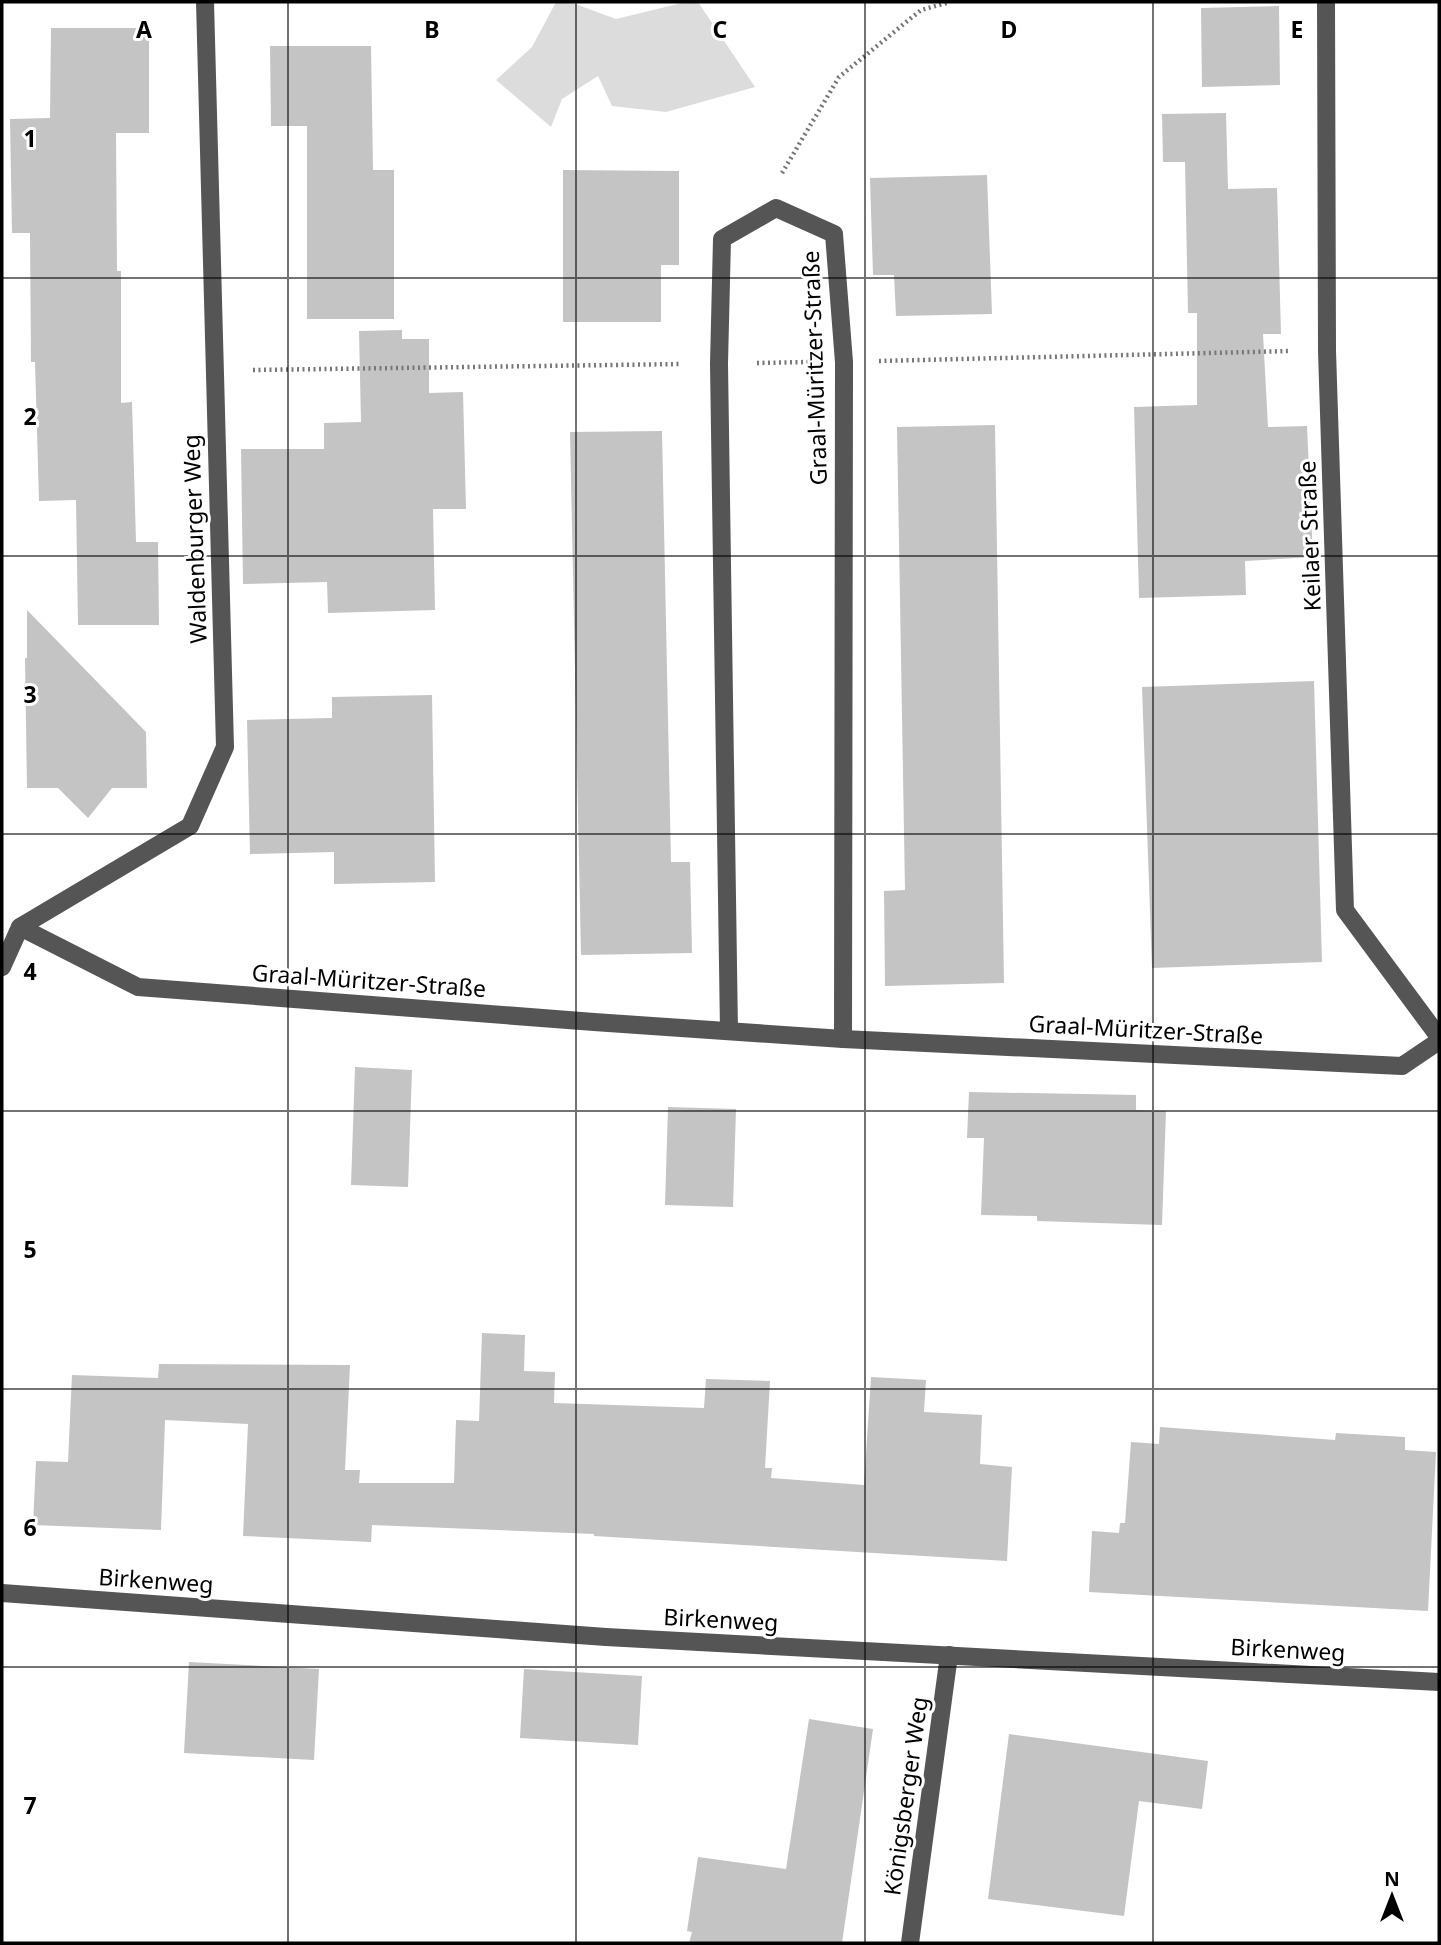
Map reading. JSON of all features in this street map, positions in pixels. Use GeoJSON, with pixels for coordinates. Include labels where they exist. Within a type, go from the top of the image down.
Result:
{"type":"FeatureCollection","features":[{"type":"Feature","properties":{"kind":"street","name":"Waldenburger Weg"},"geometry":{"type":"LineString","coordinates":[[20,927],[190,826],[225,747],[205,2]]}},
{"type":"Feature","properties":{"kind":"street","name":"Keilaer Straße"},"geometry":{"type":"LineString","coordinates":[[1326,2],[1327,351],[1345,910],[1439,1039]]}},
{"type":"Feature","properties":{"kind":"street","name":"Graal-Müritzer-Straße"},"geometry":{"type":"LineString","coordinates":[[776,208],[834,234],[844,362],[843,1039]]}},
{"type":"Feature","properties":{"kind":"street"},"geometry":{"type":"LineString","coordinates":[[729,1031],[719,363],[722,239],[776,208]]}},
{"type":"Feature","properties":{"kind":"street","name":"Graal-Müritzer-Straße"},"geometry":{"type":"LineString","coordinates":[[20,927],[138,987],[594,1023],[843,1039],[1402,1066],[1439,1039]]}},
{"type":"Feature","properties":{"kind":"street"},"geometry":{"type":"LineString","coordinates":[[2,967],[20,927]]}},
{"type":"Feature","properties":{"kind":"street","name":"Birkenweg"},"geometry":{"type":"LineString","coordinates":[[2,1593],[606,1637],[1439,1682]]}},
{"type":"Feature","properties":{"kind":"street","name":"Königsberger Weg"},"geometry":{"type":"LineString","coordinates":[[910,1943],[949,1655]]}},
{"type":"Feature","properties":{"kind":"path"},"geometry":{"type":"LineString","coordinates":[[776,208],[783,169],[839,77],[921,10],[950,2]]}},
{"type":"Feature","properties":{"kind":"path"},"geometry":{"type":"LineString","coordinates":[[214,371],[844,362],[1327,351]]}},
{"type":"Feature","properties":{"kind":"shaded area"},"geometry":{"type":"Polygon","coordinates":[[[556,2],[570,2],[616,19],[686,2],[698,2],[755,87],[666,112],[612,106],[598,76],[562,99],[551,127],[496,80],[532,47],[556,2]]]}},
{"type":"Feature","properties":{"kind":"building"},"geometry":{"type":"Polygon","coordinates":[[[1279,6],[1280,85],[1202,87],[1201,8],[1279,6]]]}},
{"type":"Feature","properties":{"kind":"building"},"geometry":{"type":"Polygon","coordinates":[[[51,28],[149,28],[149,133],[116,133],[117,271],[121,271],[121,403],[132,402],[136,542],[158,542],[159,625],[78,625],[76,500],[39,501],[35,362],[31,362],[30,233],[12,233],[10,119],[50,118],[51,28]]]}},
{"type":"Feature","properties":{"kind":"building"},"geometry":{"type":"Polygon","coordinates":[[[270,46],[371,46],[373,170],[394,170],[394,319],[307,319],[307,126],[271,126],[270,46]]]}},
{"type":"Feature","properties":{"kind":"building"},"geometry":{"type":"Polygon","coordinates":[[[1226,113],[1228,189],[1277,188],[1281,334],[1263,334],[1268,427],[1307,426],[1313,557],[1245,561],[1246,595],[1139,598],[1134,407],[1197,405],[1197,313],[1188,313],[1185,162],[1163,162],[1162,114],[1226,113]]]}},
{"type":"Feature","properties":{"kind":"building"},"geometry":{"type":"Polygon","coordinates":[[[563,170],[679,171],[679,265],[661,265],[661,322],[563,322],[563,170]]]}},
{"type":"Feature","properties":{"kind":"building"},"geometry":{"type":"Polygon","coordinates":[[[987,175],[992,314],[896,316],[894,275],[873,275],[870,178],[987,175]]]}},
{"type":"Feature","properties":{"kind":"building"},"geometry":{"type":"Polygon","coordinates":[[[402,330],[402,339],[429,339],[429,393],[463,392],[466,509],[433,509],[435,610],[328,613],[327,582],[243,584],[241,449],[324,449],[324,423],[361,422],[359,331],[402,330]]]}},
{"type":"Feature","properties":{"kind":"building"},"geometry":{"type":"Polygon","coordinates":[[[995,425],[1004,983],[885,986],[884,891],[905,890],[897,427],[995,425]]]}},
{"type":"Feature","properties":{"kind":"building"},"geometry":{"type":"Polygon","coordinates":[[[662,431],[671,862],[690,862],[692,953],[581,955],[570,432],[662,431]]]}},
{"type":"Feature","properties":{"kind":"building"},"geometry":{"type":"Polygon","coordinates":[[[27,610],[146,732],[147,788],[112,788],[88,818],[58,788],[27,788],[27,610]]]}},
{"type":"Feature","properties":{"kind":"building"},"geometry":{"type":"Polygon","coordinates":[[[1314,681],[1322,962],[1152,968],[1142,687],[1314,681]]]}},
{"type":"Feature","properties":{"kind":"building"},"geometry":{"type":"Polygon","coordinates":[[[432,695],[435,882],[334,884],[334,852],[250,854],[247,720],[332,718],[332,697],[432,695]]]}},
{"type":"Feature","properties":{"kind":"building"},"geometry":{"type":"Polygon","coordinates":[[[355,1067],[412,1070],[408,1187],[351,1185],[355,1067]]]}},
{"type":"Feature","properties":{"kind":"building"},"geometry":{"type":"Polygon","coordinates":[[[969,1092],[1136,1095],[1136,1110],[1166,1111],[1162,1225],[1037,1221],[1037,1216],[981,1215],[984,1138],[967,1138],[969,1092]]]}},
{"type":"Feature","properties":{"kind":"building"},"geometry":{"type":"Polygon","coordinates":[[[668,1107],[736,1109],[733,1207],[665,1205],[668,1107]]]}},
{"type":"Feature","properties":{"kind":"building"},"geometry":{"type":"Polygon","coordinates":[[[482,1333],[525,1335],[524,1371],[555,1372],[554,1403],[704,1408],[706,1379],[770,1381],[765,1468],[772,1468],[771,1478],[864,1485],[871,1377],[926,1380],[924,1412],[982,1415],[980,1464],[1012,1467],[1007,1561],[594,1534],[372,1525],[371,1542],[243,1536],[248,1424],[165,1420],[161,1530],[33,1525],[36,1461],[68,1462],[72,1375],[158,1378],[159,1364],[350,1365],[345,1470],[360,1470],[359,1483],[454,1483],[456,1420],[479,1421],[482,1333]]]}},
{"type":"Feature","properties":{"kind":"building"},"geometry":{"type":"Polygon","coordinates":[[[1160,1427],[1335,1440],[1336,1433],[1405,1437],[1405,1450],[1436,1452],[1428,1611],[1089,1592],[1092,1531],[1119,1533],[1120,1523],[1125,1523],[1131,1442],[1159,1444],[1160,1427]]]}},
{"type":"Feature","properties":{"kind":"building"},"geometry":{"type":"Polygon","coordinates":[[[189,1662],[319,1669],[314,1760],[184,1753],[189,1662]]]}},
{"type":"Feature","properties":{"kind":"building"},"geometry":{"type":"Polygon","coordinates":[[[524,1669],[642,1676],[638,1745],[520,1738],[524,1669]]]}},
{"type":"Feature","properties":{"kind":"building"},"geometry":{"type":"Polygon","coordinates":[[[809,1719],[873,1729],[842,1943],[689,1943],[692,1932],[687,1931],[698,1857],[786,1869],[809,1719]]]}},
{"type":"Feature","properties":{"kind":"building"},"geometry":{"type":"Polygon","coordinates":[[[1009,1734],[1208,1761],[1202,1809],[1139,1801],[1124,1916],[988,1899],[1009,1734]]]}}]}
